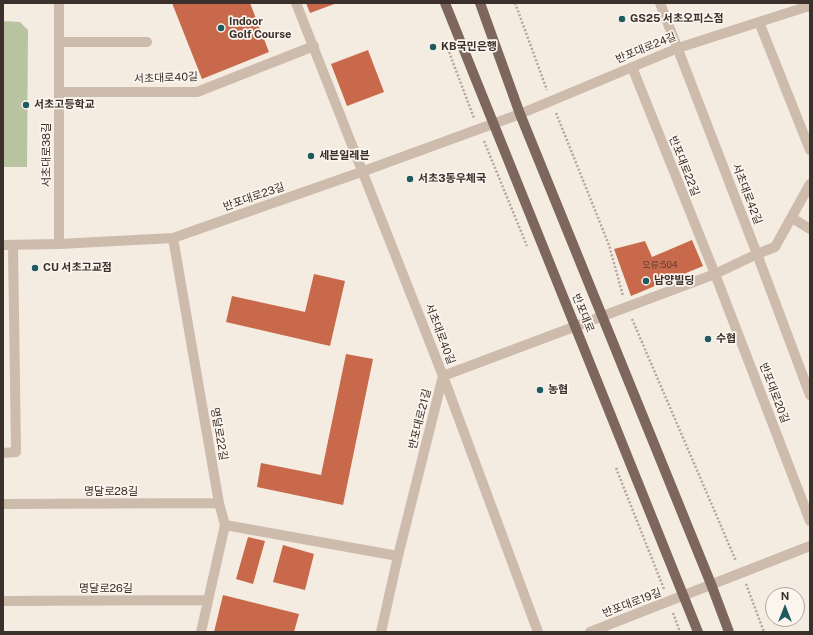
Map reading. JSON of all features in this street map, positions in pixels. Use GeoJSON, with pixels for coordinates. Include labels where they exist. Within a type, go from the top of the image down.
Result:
{"type":"FeatureCollection","features":[{"type":"Feature","properties":{"kind":"main road","name":"반포대로"},"geometry":{"type":"LineString","coordinates":[[446,3],[698,632]]}},
{"type":"Feature","properties":{"kind":"main road","name":"반포대로"},"geometry":{"type":"LineString","coordinates":[[480,3],[520,114],[601,317],[711,584],[728,632]]}},
{"type":"Feature","properties":{"kind":"street","name":"서초대로38길"},"geometry":{"type":"LineString","coordinates":[[59,3],[59,244]]}},
{"type":"Feature","properties":{"kind":"street","name":"서초대로40길"},"geometry":{"type":"LineString","coordinates":[[296,3],[364,171],[443,376],[538,632]]}},
{"type":"Feature","properties":{"kind":"street","name":"서초대로42길"},"geometry":{"type":"LineString","coordinates":[[660,3],[810,395]]}},
{"type":"Feature","properties":{"kind":"street","name":"반포대로24길"},"geometry":{"type":"LineString","coordinates":[[494,123],[520,114],[678,48],[809,6],[810,7]]}},
{"type":"Feature","properties":{"kind":"street"},"geometry":{"type":"LineString","coordinates":[[758,22],[810,150]]}},
{"type":"Feature","properties":{"kind":"street"},"geometry":{"type":"LineString","coordinates":[[59,42],[147,42]]}},
{"type":"Feature","properties":{"kind":"street","name":"서초대로40길"},"geometry":{"type":"LineString","coordinates":[[59,92],[197,92],[314,46]]}},
{"type":"Feature","properties":{"kind":"street","name":"반포대로22길"},"geometry":{"type":"LineString","coordinates":[[632,67],[715,274]]}},
{"type":"Feature","properties":{"kind":"street","name":"반포대로23길"},"geometry":{"type":"LineString","coordinates":[[3,452],[16,452],[8,245],[173,238],[364,171],[494,123]]}},
{"type":"Feature","properties":{"kind":"street"},"geometry":{"type":"LineString","coordinates":[[443,376],[715,274],[757,254],[776,247],[810,184]]}},
{"type":"Feature","properties":{"kind":"street"},"geometry":{"type":"LineString","coordinates":[[792,218],[810,229]]}},
{"type":"Feature","properties":{"kind":"street","name":"명달로22길"},"geometry":{"type":"LineString","coordinates":[[173,238],[219,503],[225,525],[201,632]]}},
{"type":"Feature","properties":{"kind":"street","name":"반포대로20길"},"geometry":{"type":"LineString","coordinates":[[715,274],[810,521]]}},
{"type":"Feature","properties":{"kind":"street","name":"반포대로21길"},"geometry":{"type":"LineString","coordinates":[[381,632],[398,556],[443,376]]}},
{"type":"Feature","properties":{"kind":"street","name":"명달로28길"},"geometry":{"type":"LineString","coordinates":[[3,504],[219,503]]}},
{"type":"Feature","properties":{"kind":"street"},"geometry":{"type":"LineString","coordinates":[[225,525],[398,556]]}},
{"type":"Feature","properties":{"kind":"street"},"geometry":{"type":"LineString","coordinates":[[683,596],[810,546]]}},
{"type":"Feature","properties":{"kind":"street","name":"반포대로19길"},"geometry":{"type":"LineString","coordinates":[[590,632],[683,596]]}},
{"type":"Feature","properties":{"kind":"street","name":"명달로26길"},"geometry":{"type":"LineString","coordinates":[[3,601],[208,600]]}},
{"type":"Feature","properties":{"kind":"path"},"geometry":{"type":"LineString","coordinates":[[447,48],[478,129],[529,252]]}},
{"type":"Feature","properties":{"kind":"path"},"geometry":{"type":"LineString","coordinates":[[614,463],[680,632]]}},
{"type":"Feature","properties":{"kind":"green space"},"geometry":{"type":"Polygon","coordinates":[[[3,21],[20,22],[28,30],[27,167],[3,167],[3,21]]]}},
{"type":"Feature","properties":{"kind":"building","name":"Indoor Golf Course"},"geometry":{"type":"Polygon","coordinates":[[[172,3],[250,3],[269,52],[202,79],[172,3]]]}},
{"type":"Feature","properties":{"kind":"building"},"geometry":{"type":"Polygon","coordinates":[[[306,3],[337,3],[310,13],[306,3]]]}},
{"type":"Feature","properties":{"kind":"building"},"geometry":{"type":"Polygon","coordinates":[[[368,50],[384,92],[347,106],[331,64],[368,50]]]}},
{"type":"Feature","properties":{"kind":"building","name":"남양빌딩"},"geometry":{"type":"Polygon","coordinates":[[[692,240],[703,266],[631,296],[614,249],[645,241],[652,257],[692,240]]]}},
{"type":"Feature","properties":{"kind":"building"},"geometry":{"type":"Polygon","coordinates":[[[314,274],[345,281],[330,346],[226,322],[232,296],[305,312],[314,274]]]}},
{"type":"Feature","properties":{"kind":"building"},"geometry":{"type":"Polygon","coordinates":[[[346,354],[373,359],[343,505],[257,487],[261,463],[321,475],[346,354]]]}},
{"type":"Feature","properties":{"kind":"building"},"geometry":{"type":"Polygon","coordinates":[[[248,537],[265,541],[253,584],[236,579],[248,537]]]}},
{"type":"Feature","properties":{"kind":"building"},"geometry":{"type":"Polygon","coordinates":[[[283,545],[314,554],[305,590],[273,582],[283,545]]]}},
{"type":"Feature","properties":{"kind":"building"},"geometry":{"type":"Polygon","coordinates":[[[223,595],[299,614],[294,632],[214,632],[223,595]]]}},
{"type":"Feature","properties":{"kind":"place","name":"GS25 서초오피스점"},"geometry":{"type":"Point","coordinates":[622,19]}},
{"type":"Feature","properties":{"kind":"place","name":"Indoor Golf Course"},"geometry":{"type":"Point","coordinates":[221,28]}},
{"type":"Feature","properties":{"kind":"place","name":"KB국민은행"},"geometry":{"type":"Point","coordinates":[433,47]}},
{"type":"Feature","properties":{"kind":"place","name":"서초고등학교"},"geometry":{"type":"Point","coordinates":[26,105]}},
{"type":"Feature","properties":{"kind":"place","name":"세븐일레븐"},"geometry":{"type":"Point","coordinates":[311,156]}},
{"type":"Feature","properties":{"kind":"place","name":"서초3동우체국"},"geometry":{"type":"Point","coordinates":[410,179]}},
{"type":"Feature","properties":{"kind":"place","name":"CU 서초고교점"},"geometry":{"type":"Point","coordinates":[35,268]}},
{"type":"Feature","properties":{"kind":"place","name":"남양빌딩"},"geometry":{"type":"Point","coordinates":[646,281]}},
{"type":"Feature","properties":{"kind":"place","name":"수협"},"geometry":{"type":"Point","coordinates":[708,339]}},
{"type":"Feature","properties":{"kind":"place","name":"농협"},"geometry":{"type":"Point","coordinates":[540,390]}}]}
